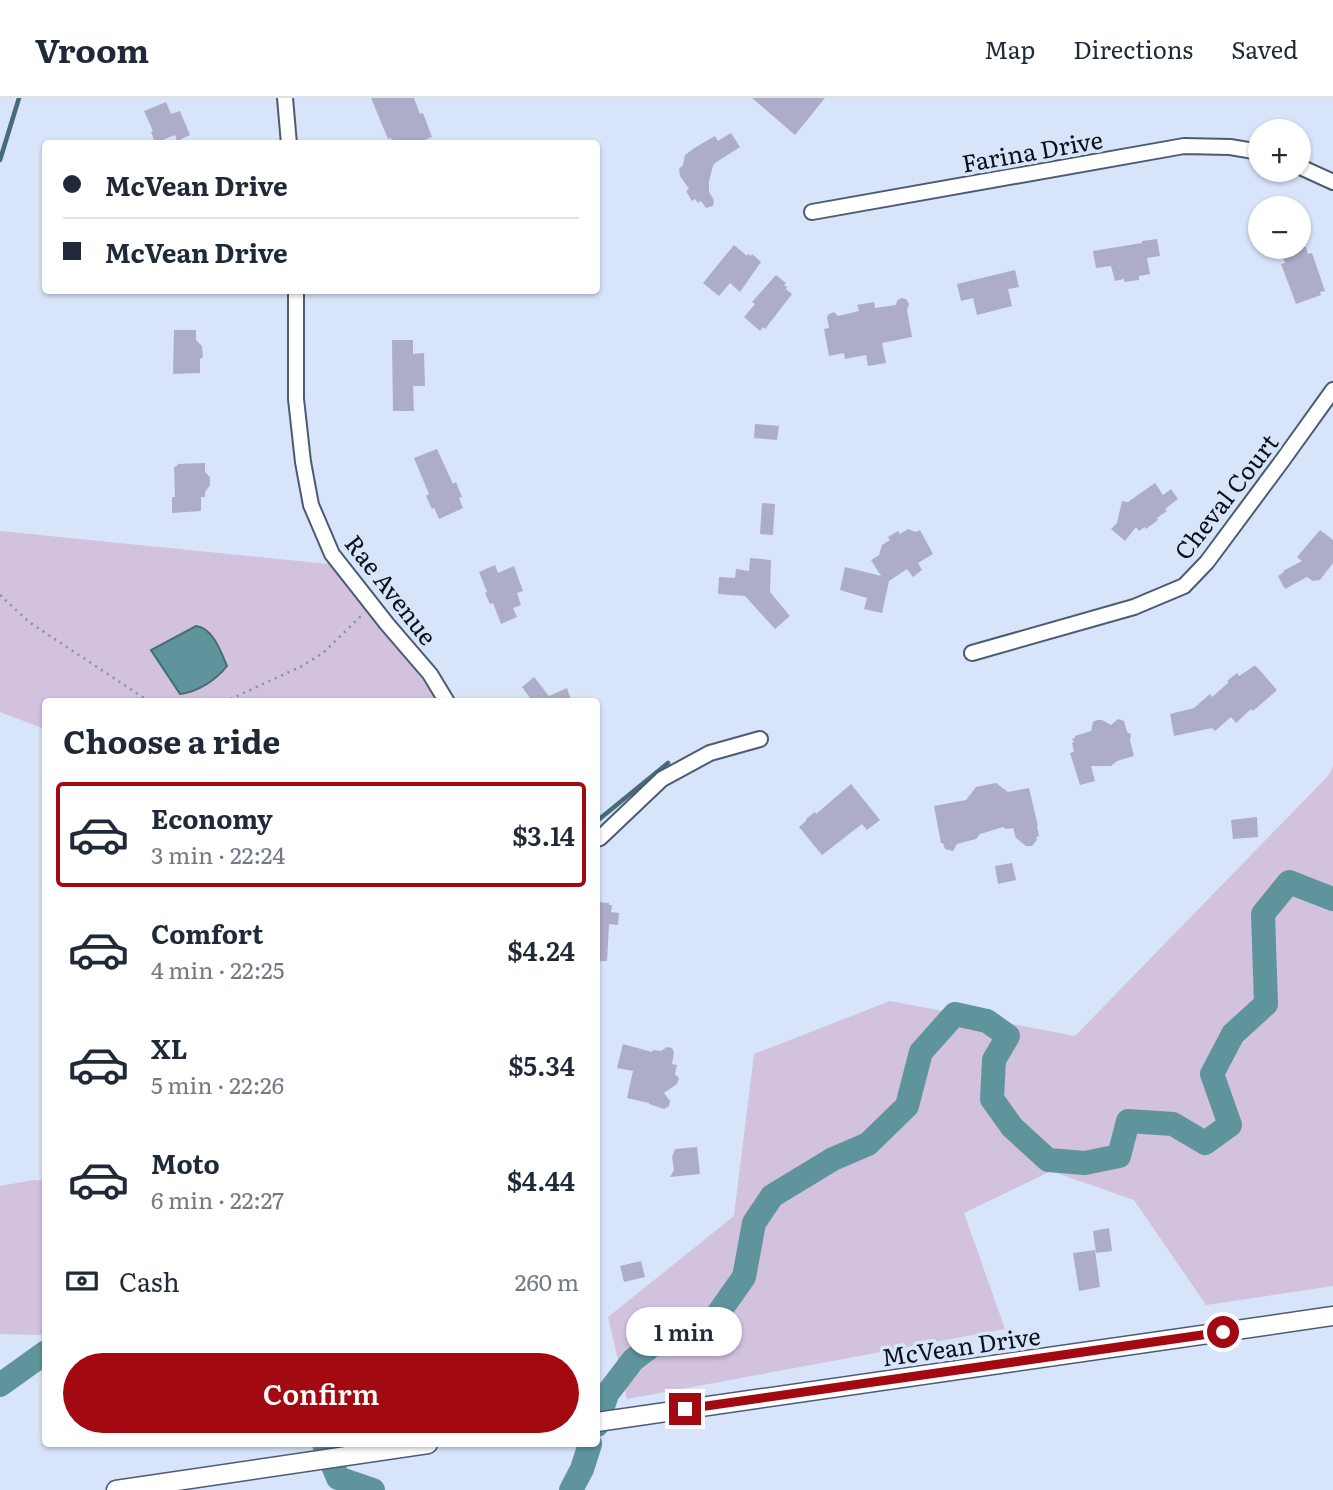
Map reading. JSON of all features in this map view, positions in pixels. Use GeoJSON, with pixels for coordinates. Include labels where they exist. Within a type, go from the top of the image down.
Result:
{"type":"FeatureCollection","features":[{"type":"Feature","properties":{"kind":"main road","name":"McVean Drive"},"geometry":{"type":"LineString","coordinates":[[604,1421],[1333,1316]]}},
{"type":"Feature","properties":{"kind":"main road"},"geometry":{"type":"LineString","coordinates":[[117,1490],[406,1447]]}},
{"type":"Feature","properties":{"kind":"street"},"geometry":{"type":"LineString","coordinates":[[285,98],[289,140]]}},
{"type":"Feature","properties":{"kind":"street","name":"Farina Drive"},"geometry":{"type":"LineString","coordinates":[[812,212],[1184,146],[1230,146],[1248,150]]}},
{"type":"Feature","properties":{"kind":"street"},"geometry":{"type":"LineString","coordinates":[[1311,172],[1333,182]]}},
{"type":"Feature","properties":{"kind":"street","name":"Rae Avenue"},"geometry":{"type":"LineString","coordinates":[[296,294],[296,399],[303,463],[312,505],[332,554],[430,674],[445,698]]}},
{"type":"Feature","properties":{"kind":"street","name":"Cheval Court"},"geometry":{"type":"LineString","coordinates":[[972,653],[1134,607],[1184,586],[1207,562],[1333,390]]}},
{"type":"Feature","properties":{"kind":"street"},"geometry":{"type":"LineString","coordinates":[[600,838],[662,779],[710,753],[760,739]]}},
{"type":"Feature","properties":{"kind":"path"},"geometry":{"type":"LineString","coordinates":[[0,595],[29,622],[144,698]]}},
{"type":"Feature","properties":{"kind":"path"},"geometry":{"type":"LineString","coordinates":[[233,698],[302,666],[323,653],[372,605]]}},
{"type":"Feature","properties":{"kind":"shaded area"},"geometry":{"type":"Polygon","coordinates":[[[0,531],[329,564],[375,615],[436,698],[42,698],[42,728],[0,712],[0,531]]]}},
{"type":"Feature","properties":{"kind":"shaded area"},"geometry":{"type":"Polygon","coordinates":[[[196,626],[212,636],[227,666],[206,684],[180,694],[151,650],[196,626]]]}},
{"type":"Feature","properties":{"kind":"shaded area"},"geometry":{"type":"Polygon","coordinates":[[[1333,766],[1333,1286],[1206,1305],[1134,1200],[1051,1171],[964,1213],[1005,1329],[627,1399],[608,1317],[734,1216],[754,1054],[890,1001],[1075,1036],[1328,776],[1333,766]]]}},
{"type":"Feature","properties":{"kind":"shaded area"},"geometry":{"type":"Polygon","coordinates":[[[42,1181],[42,1335],[0,1334],[0,1186],[42,1181]]]}},
{"type":"Feature","properties":{"kind":"building"},"geometry":{"type":"Polygon","coordinates":[[[371,98],[414,98],[432,137],[425,140],[388,139],[371,98]]]}},
{"type":"Feature","properties":{"kind":"building"},"geometry":{"type":"Polygon","coordinates":[[[752,98],[825,98],[795,135],[752,98]]]}},
{"type":"Feature","properties":{"kind":"building"},"geometry":{"type":"Polygon","coordinates":[[[166,102],[171,114],[180,111],[190,135],[179,140],[175,135],[154,140],[144,111],[166,102]]]}},
{"type":"Feature","properties":{"kind":"building"},"geometry":{"type":"Polygon","coordinates":[[[731,133],[740,147],[713,166],[709,192],[714,200],[713,206],[706,208],[701,201],[692,201],[679,169],[683,165],[685,155],[696,147],[715,136],[718,141],[731,133]]]}},
{"type":"Feature","properties":{"kind":"building"},"geometry":{"type":"Polygon","coordinates":[[[1157,239],[1160,256],[1147,258],[1150,274],[1139,276],[1139,280],[1115,281],[1111,266],[1096,268],[1093,251],[1157,239]]]}},
{"type":"Feature","properties":{"kind":"building"},"geometry":{"type":"Polygon","coordinates":[[[734,245],[747,256],[752,254],[761,262],[740,292],[730,283],[719,296],[703,283],[734,245]]]}},
{"type":"Feature","properties":{"kind":"building"},"geometry":{"type":"Polygon","coordinates":[[[1312,253],[1325,291],[1296,304],[1281,264],[1285,263],[1284,259],[1311,259],[1312,253]]]}},
{"type":"Feature","properties":{"kind":"building"},"geometry":{"type":"Polygon","coordinates":[[[1015,270],[1019,287],[1008,289],[1012,306],[977,315],[973,298],[961,301],[957,284],[1015,270]]]}},
{"type":"Feature","properties":{"kind":"building"},"geometry":{"type":"Polygon","coordinates":[[[776,275],[786,283],[786,289],[792,294],[765,329],[763,327],[760,331],[744,317],[755,304],[752,302],[776,275]]]}},
{"type":"Feature","properties":{"kind":"building"},"geometry":{"type":"Polygon","coordinates":[[[901,298],[906,299],[909,304],[907,310],[912,337],[882,343],[886,363],[868,366],[866,355],[845,359],[844,353],[829,356],[824,329],[829,328],[829,314],[834,312],[838,316],[859,311],[857,305],[874,302],[875,308],[896,305],[901,298]]]}},
{"type":"Feature","properties":{"kind":"building"},"geometry":{"type":"Polygon","coordinates":[[[174,330],[196,330],[196,340],[202,346],[200,373],[173,374],[174,330]]]}},
{"type":"Feature","properties":{"kind":"building"},"geometry":{"type":"Polygon","coordinates":[[[392,340],[413,340],[413,354],[424,353],[425,386],[413,386],[414,411],[393,411],[392,340]]]}},
{"type":"Feature","properties":{"kind":"building"},"geometry":{"type":"Polygon","coordinates":[[[755,424],[779,426],[777,440],[754,438],[755,424]]]}},
{"type":"Feature","properties":{"kind":"building"},"geometry":{"type":"Polygon","coordinates":[[[437,449],[453,484],[456,482],[463,508],[439,519],[426,496],[429,494],[414,458],[437,449]]]}},
{"type":"Feature","properties":{"kind":"building"},"geometry":{"type":"Polygon","coordinates":[[[205,463],[210,485],[205,497],[201,497],[201,511],[172,513],[172,497],[175,497],[174,467],[178,464],[205,463]]]}},
{"type":"Feature","properties":{"kind":"building"},"geometry":{"type":"Polygon","coordinates":[[[1155,483],[1163,495],[1171,489],[1178,499],[1146,529],[1145,527],[1139,531],[1136,527],[1125,541],[1111,529],[1117,523],[1122,501],[1128,502],[1155,483]]]}},
{"type":"Feature","properties":{"kind":"building"},"geometry":{"type":"Polygon","coordinates":[[[762,503],[775,504],[773,535],[760,534],[762,503]]]}},
{"type":"Feature","properties":{"kind":"building"},"geometry":{"type":"Polygon","coordinates":[[[908,529],[916,532],[920,530],[933,554],[918,563],[922,570],[913,577],[907,569],[889,581],[882,613],[864,609],[867,598],[840,590],[845,567],[881,576],[871,560],[879,555],[882,545],[890,540],[888,537],[908,529]]]}},
{"type":"Feature","properties":{"kind":"building"},"geometry":{"type":"Polygon","coordinates":[[[1320,530],[1333,540],[1333,563],[1320,580],[1313,581],[1307,577],[1285,589],[1278,576],[1302,561],[1297,557],[1320,530]]]}},
{"type":"Feature","properties":{"kind":"building"},"geometry":{"type":"Polygon","coordinates":[[[750,558],[771,560],[770,592],[790,616],[775,629],[745,596],[718,594],[719,577],[735,578],[736,569],[749,571],[750,558]]]}},
{"type":"Feature","properties":{"kind":"building"},"geometry":{"type":"Polygon","coordinates":[[[495,565],[498,573],[514,566],[523,591],[517,593],[521,605],[513,608],[517,617],[501,624],[493,603],[490,604],[485,593],[487,592],[479,572],[495,565]]]}},
{"type":"Feature","properties":{"kind":"building"},"geometry":{"type":"Polygon","coordinates":[[[1254,666],[1277,690],[1236,723],[1231,717],[1215,731],[1212,728],[1174,736],[1170,714],[1194,708],[1210,694],[1212,697],[1237,673],[1239,676],[1254,666]]]}},
{"type":"Feature","properties":{"kind":"building"},"geometry":{"type":"Polygon","coordinates":[[[534,677],[549,696],[567,688],[571,698],[530,698],[522,687],[534,677]]]}},
{"type":"Feature","properties":{"kind":"building"},"geometry":{"type":"Polygon","coordinates":[[[1118,719],[1124,721],[1127,732],[1131,734],[1134,756],[1117,761],[1111,766],[1091,766],[1095,781],[1080,785],[1070,753],[1074,752],[1072,739],[1091,731],[1093,722],[1097,720],[1111,725],[1118,719]]]}},
{"type":"Feature","properties":{"kind":"building"},"geometry":{"type":"Polygon","coordinates":[[[996,783],[1008,792],[1029,788],[1038,826],[1037,840],[1032,846],[1026,846],[1016,838],[1013,828],[1003,827],[957,844],[953,851],[945,849],[941,843],[934,806],[966,800],[976,787],[996,783]]]}},
{"type":"Feature","properties":{"kind":"building"},"geometry":{"type":"Polygon","coordinates":[[[851,784],[880,820],[867,830],[862,824],[822,855],[799,827],[851,784]]]}},
{"type":"Feature","properties":{"kind":"building"},"geometry":{"type":"Polygon","coordinates":[[[1257,817],[1258,837],[1233,839],[1231,820],[1257,817]]]}},
{"type":"Feature","properties":{"kind":"building"},"geometry":{"type":"Polygon","coordinates":[[[1012,863],[1016,880],[998,884],[995,866],[1012,863]]]}},
{"type":"Feature","properties":{"kind":"building"},"geometry":{"type":"Polygon","coordinates":[[[600,902],[609,903],[612,905],[611,912],[619,913],[618,925],[609,924],[607,961],[600,961],[600,902]]]}},
{"type":"Feature","properties":{"kind":"building"},"geometry":{"type":"Polygon","coordinates":[[[623,1044],[652,1052],[672,1048],[672,1064],[677,1065],[675,1074],[679,1078],[677,1084],[664,1093],[670,1101],[669,1106],[664,1109],[627,1098],[633,1071],[617,1068],[623,1044]]]}},
{"type":"Feature","properties":{"kind":"building"},"geometry":{"type":"Polygon","coordinates":[[[697,1147],[700,1174],[670,1177],[674,1170],[672,1157],[675,1149],[697,1147]]]}},
{"type":"Feature","properties":{"kind":"building"},"geometry":{"type":"Polygon","coordinates":[[[1109,1228],[1112,1251],[1096,1253],[1093,1231],[1109,1228]]]}},
{"type":"Feature","properties":{"kind":"building"},"geometry":{"type":"Polygon","coordinates":[[[1095,1250],[1100,1287],[1079,1291],[1073,1253],[1095,1250]]]}},
{"type":"Feature","properties":{"kind":"building"},"geometry":{"type":"Polygon","coordinates":[[[641,1261],[645,1277],[624,1282],[620,1266],[641,1261]]]}},
{"type":"Feature","properties":{"kind":"waterway"},"geometry":{"type":"LineString","coordinates":[[0,160],[19,98]]}},
{"type":"Feature","properties":{"kind":"waterway"},"geometry":{"type":"LineString","coordinates":[[600,819],[668,763]]}},
{"type":"Feature","properties":{"kind":"waterway"},"geometry":{"type":"LineString","coordinates":[[600,1416],[607,1394],[633,1360],[666,1335],[715,1318],[744,1277],[754,1223],[772,1196],[833,1159],[868,1144],[907,1106],[921,1052],[955,1014],[987,1021],[1008,1036],[994,1060],[992,1099],[1012,1127],[1048,1160],[1085,1163],[1119,1156],[1128,1121],[1173,1124],[1205,1143],[1230,1125],[1212,1074],[1233,1034],[1266,1004],[1263,914],[1289,882],[1333,899]]}},
{"type":"Feature","properties":{"kind":"waterway"},"geometry":{"type":"LineString","coordinates":[[0,1385],[42,1355]]}},
{"type":"Feature","properties":{"kind":"waterway"},"geometry":{"type":"LineString","coordinates":[[325,1447],[338,1478],[373,1490]]}},
{"type":"Feature","properties":{"kind":"waterway"},"geometry":{"type":"LineString","coordinates":[[571,1490],[589,1447]]}},
{"type":"Feature","properties":{"kind":"route"},"geometry":{"type":"LineString","coordinates":[[685,1409],[1223,1332]]}}]}
